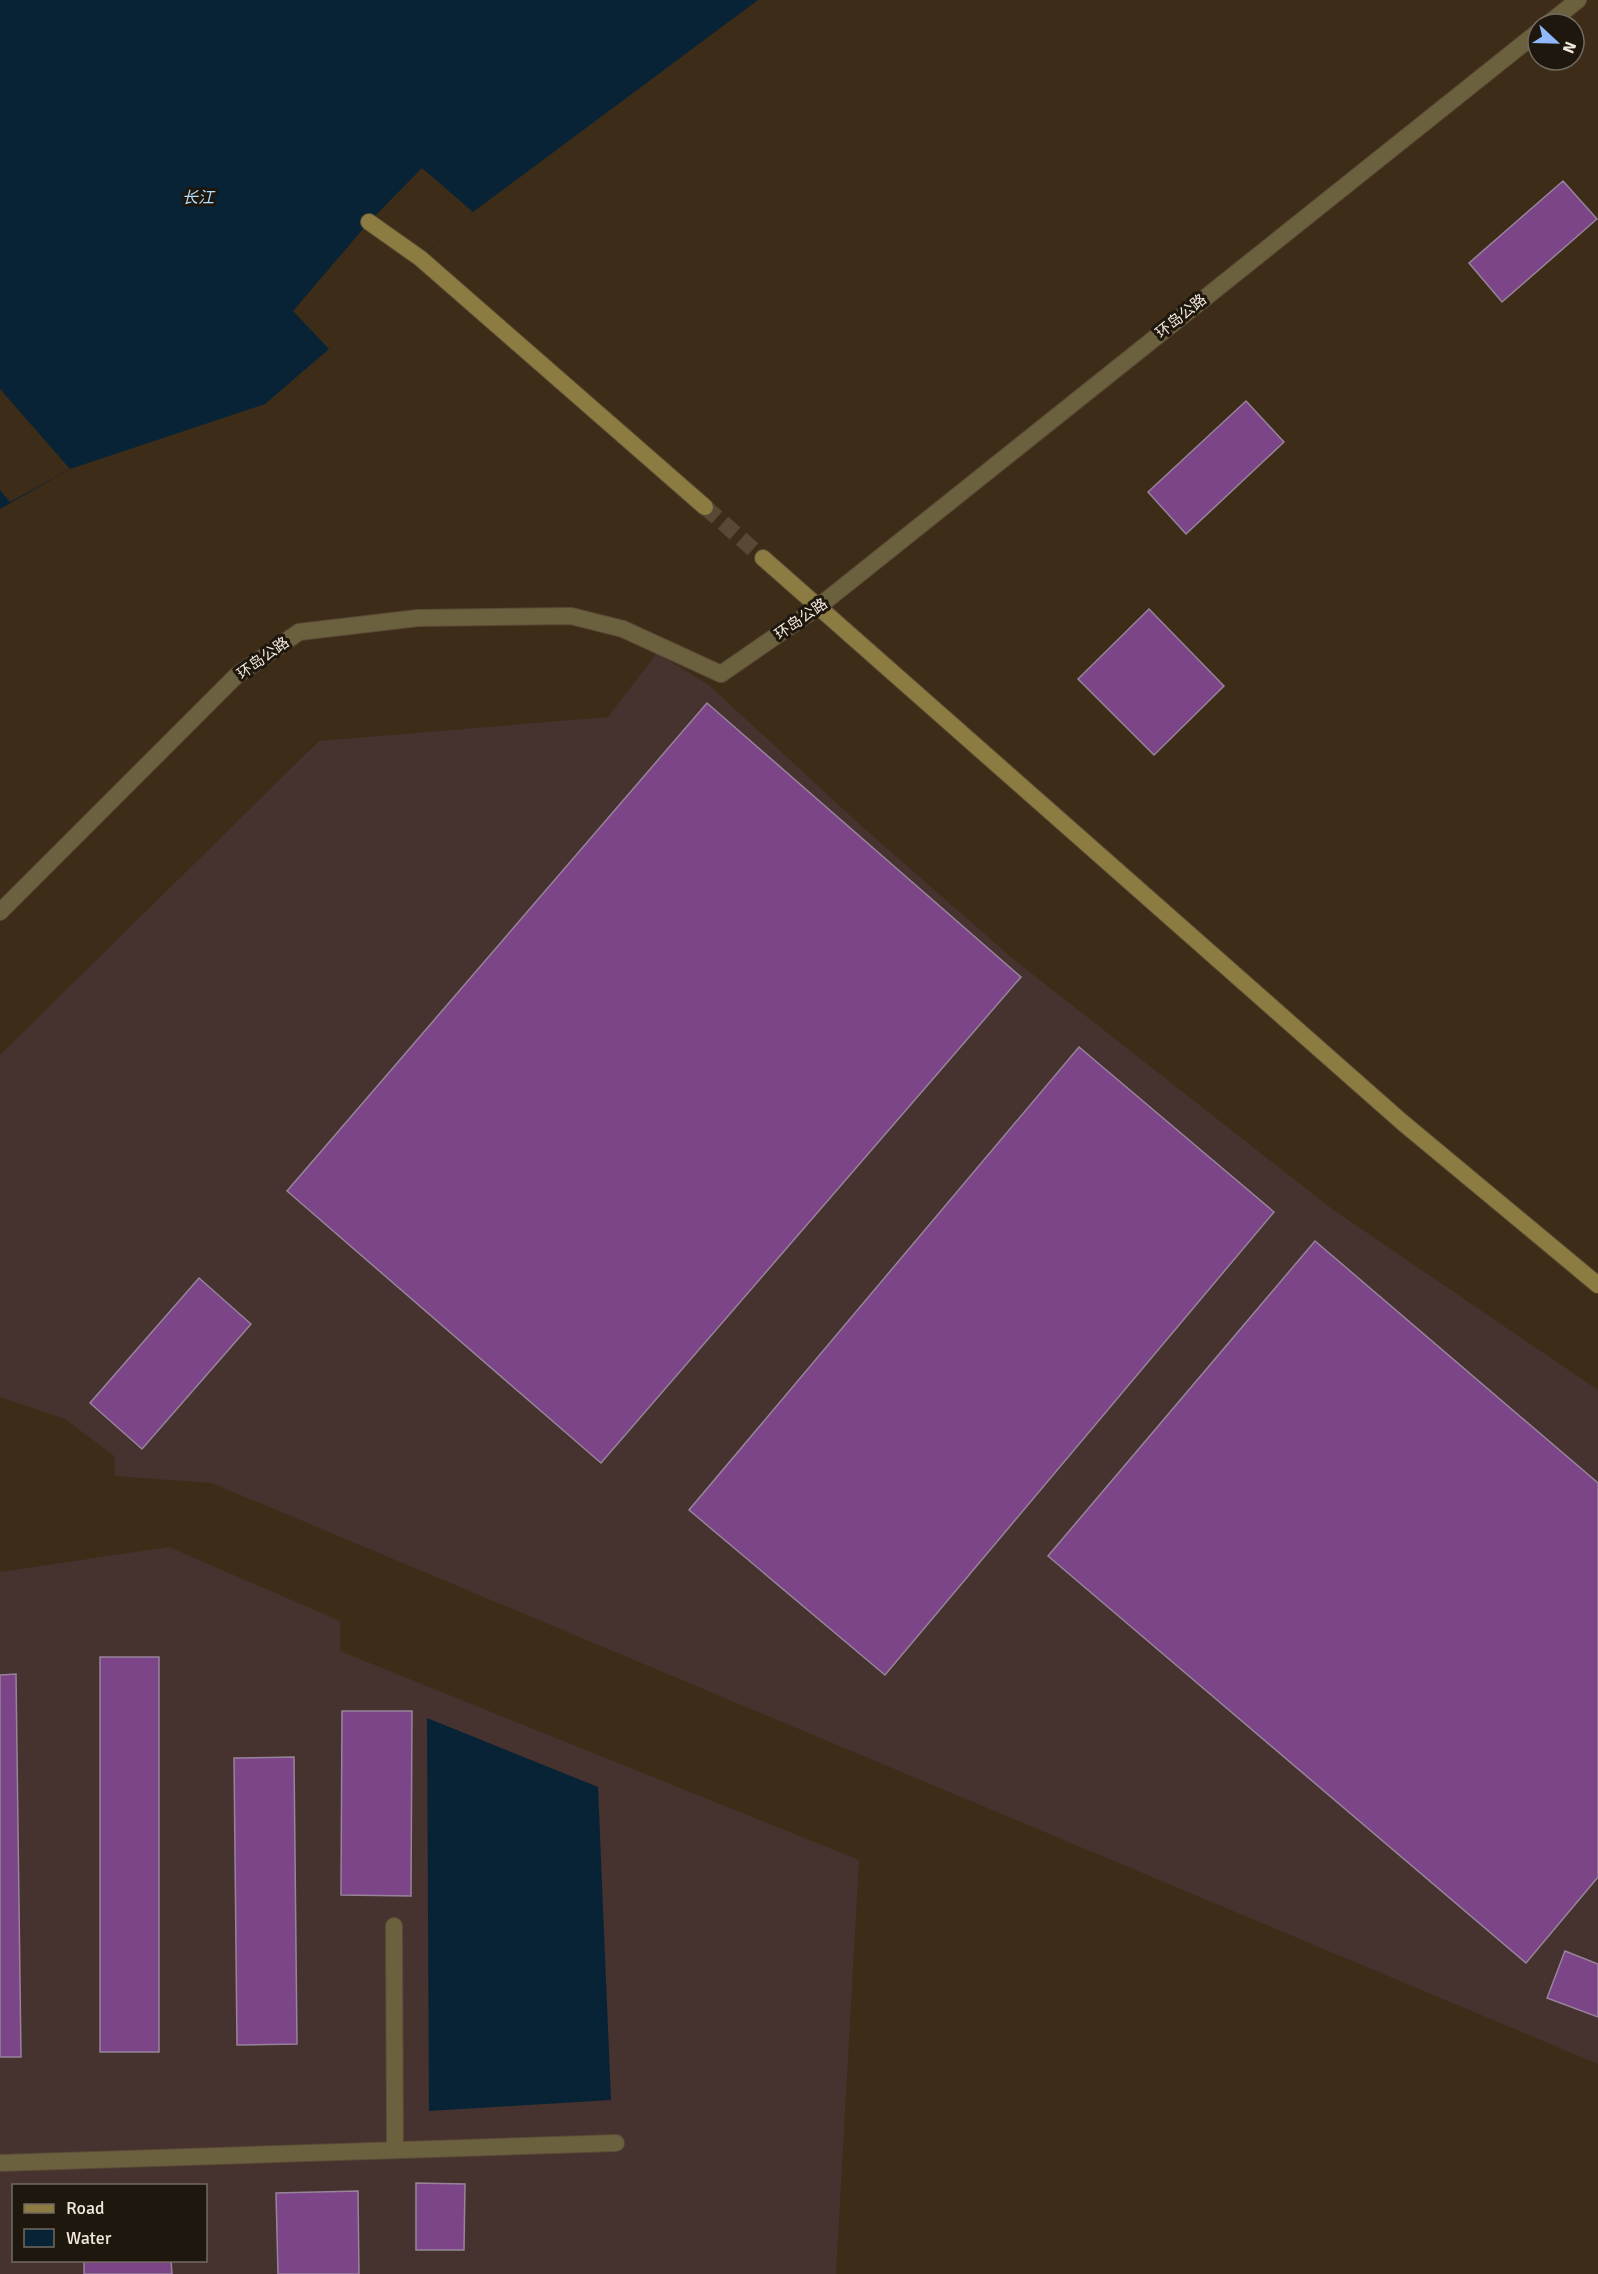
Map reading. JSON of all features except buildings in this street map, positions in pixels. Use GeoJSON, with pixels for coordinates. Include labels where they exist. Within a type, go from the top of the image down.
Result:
{"type":"FeatureCollection","features":[{"type":"Feature","properties":{"kind":"main road"},"geometry":{"type":"LineString","coordinates":[[369,222],[420,258],[705,507]]}},
{"type":"Feature","properties":{"kind":"main road"},"geometry":{"type":"LineString","coordinates":[[763,558],[1402,1122],[1598,1285]]}},
{"type":"Feature","properties":{"kind":"street"},"geometry":{"type":"LineString","coordinates":[[1563,12],[1578,0]]}},
{"type":"Feature","properties":{"kind":"street","name":"环岛公路"},"geometry":{"type":"LineString","coordinates":[[0,912],[236,676],[299,632],[418,618],[571,616],[623,629],[721,674],[818,607],[1526,42]]}},
{"type":"Feature","properties":{"kind":"street"},"geometry":{"type":"LineString","coordinates":[[394,1926],[395,2150]]}},
{"type":"Feature","properties":{"kind":"street"},"geometry":{"type":"LineString","coordinates":[[0,2163],[616,2143]]}},
{"type":"Feature","properties":{"kind":"shaded area"},"geometry":{"type":"Polygon","coordinates":[[[657,653],[710,686],[857,822],[1012,958],[1332,1209],[1598,1390],[1598,2064],[212,1483],[115,1476],[114,1456],[65,1419],[0,1397],[0,1055],[319,741],[608,717],[657,653]]]}},
{"type":"Feature","properties":{"kind":"shaded area"},"geometry":{"type":"Polygon","coordinates":[[[169,1547],[340,1621],[340,1651],[859,1860],[836,2274],[0,2274],[0,1572],[169,1547]]]}},
{"type":"Feature","properties":{"kind":"water","name":"长江"},"geometry":{"type":"Polygon","coordinates":[[[0,0],[758,0],[473,212],[420,258],[329,349],[265,404],[70,469],[0,509],[0,0]]]}},
{"type":"Feature","properties":{"kind":"water"},"geometry":{"type":"Polygon","coordinates":[[[427,1718],[598,1787],[611,2100],[429,2111],[427,1718]]]}},
{"type":"Feature","properties":{"kind":"pier"},"geometry":{"type":"Polygon","coordinates":[[[422,168],[473,212],[420,258],[329,349],[293,311],[369,222],[422,168]]]}},
{"type":"Feature","properties":{"kind":"pier"},"geometry":{"type":"Polygon","coordinates":[[[0,389],[70,469],[10,502],[0,490],[0,389]]]}},
{"type":"Feature","properties":{"kind":"tunnel"},"geometry":{"type":"LineString","coordinates":[[705,507],[763,558]]}}]}
